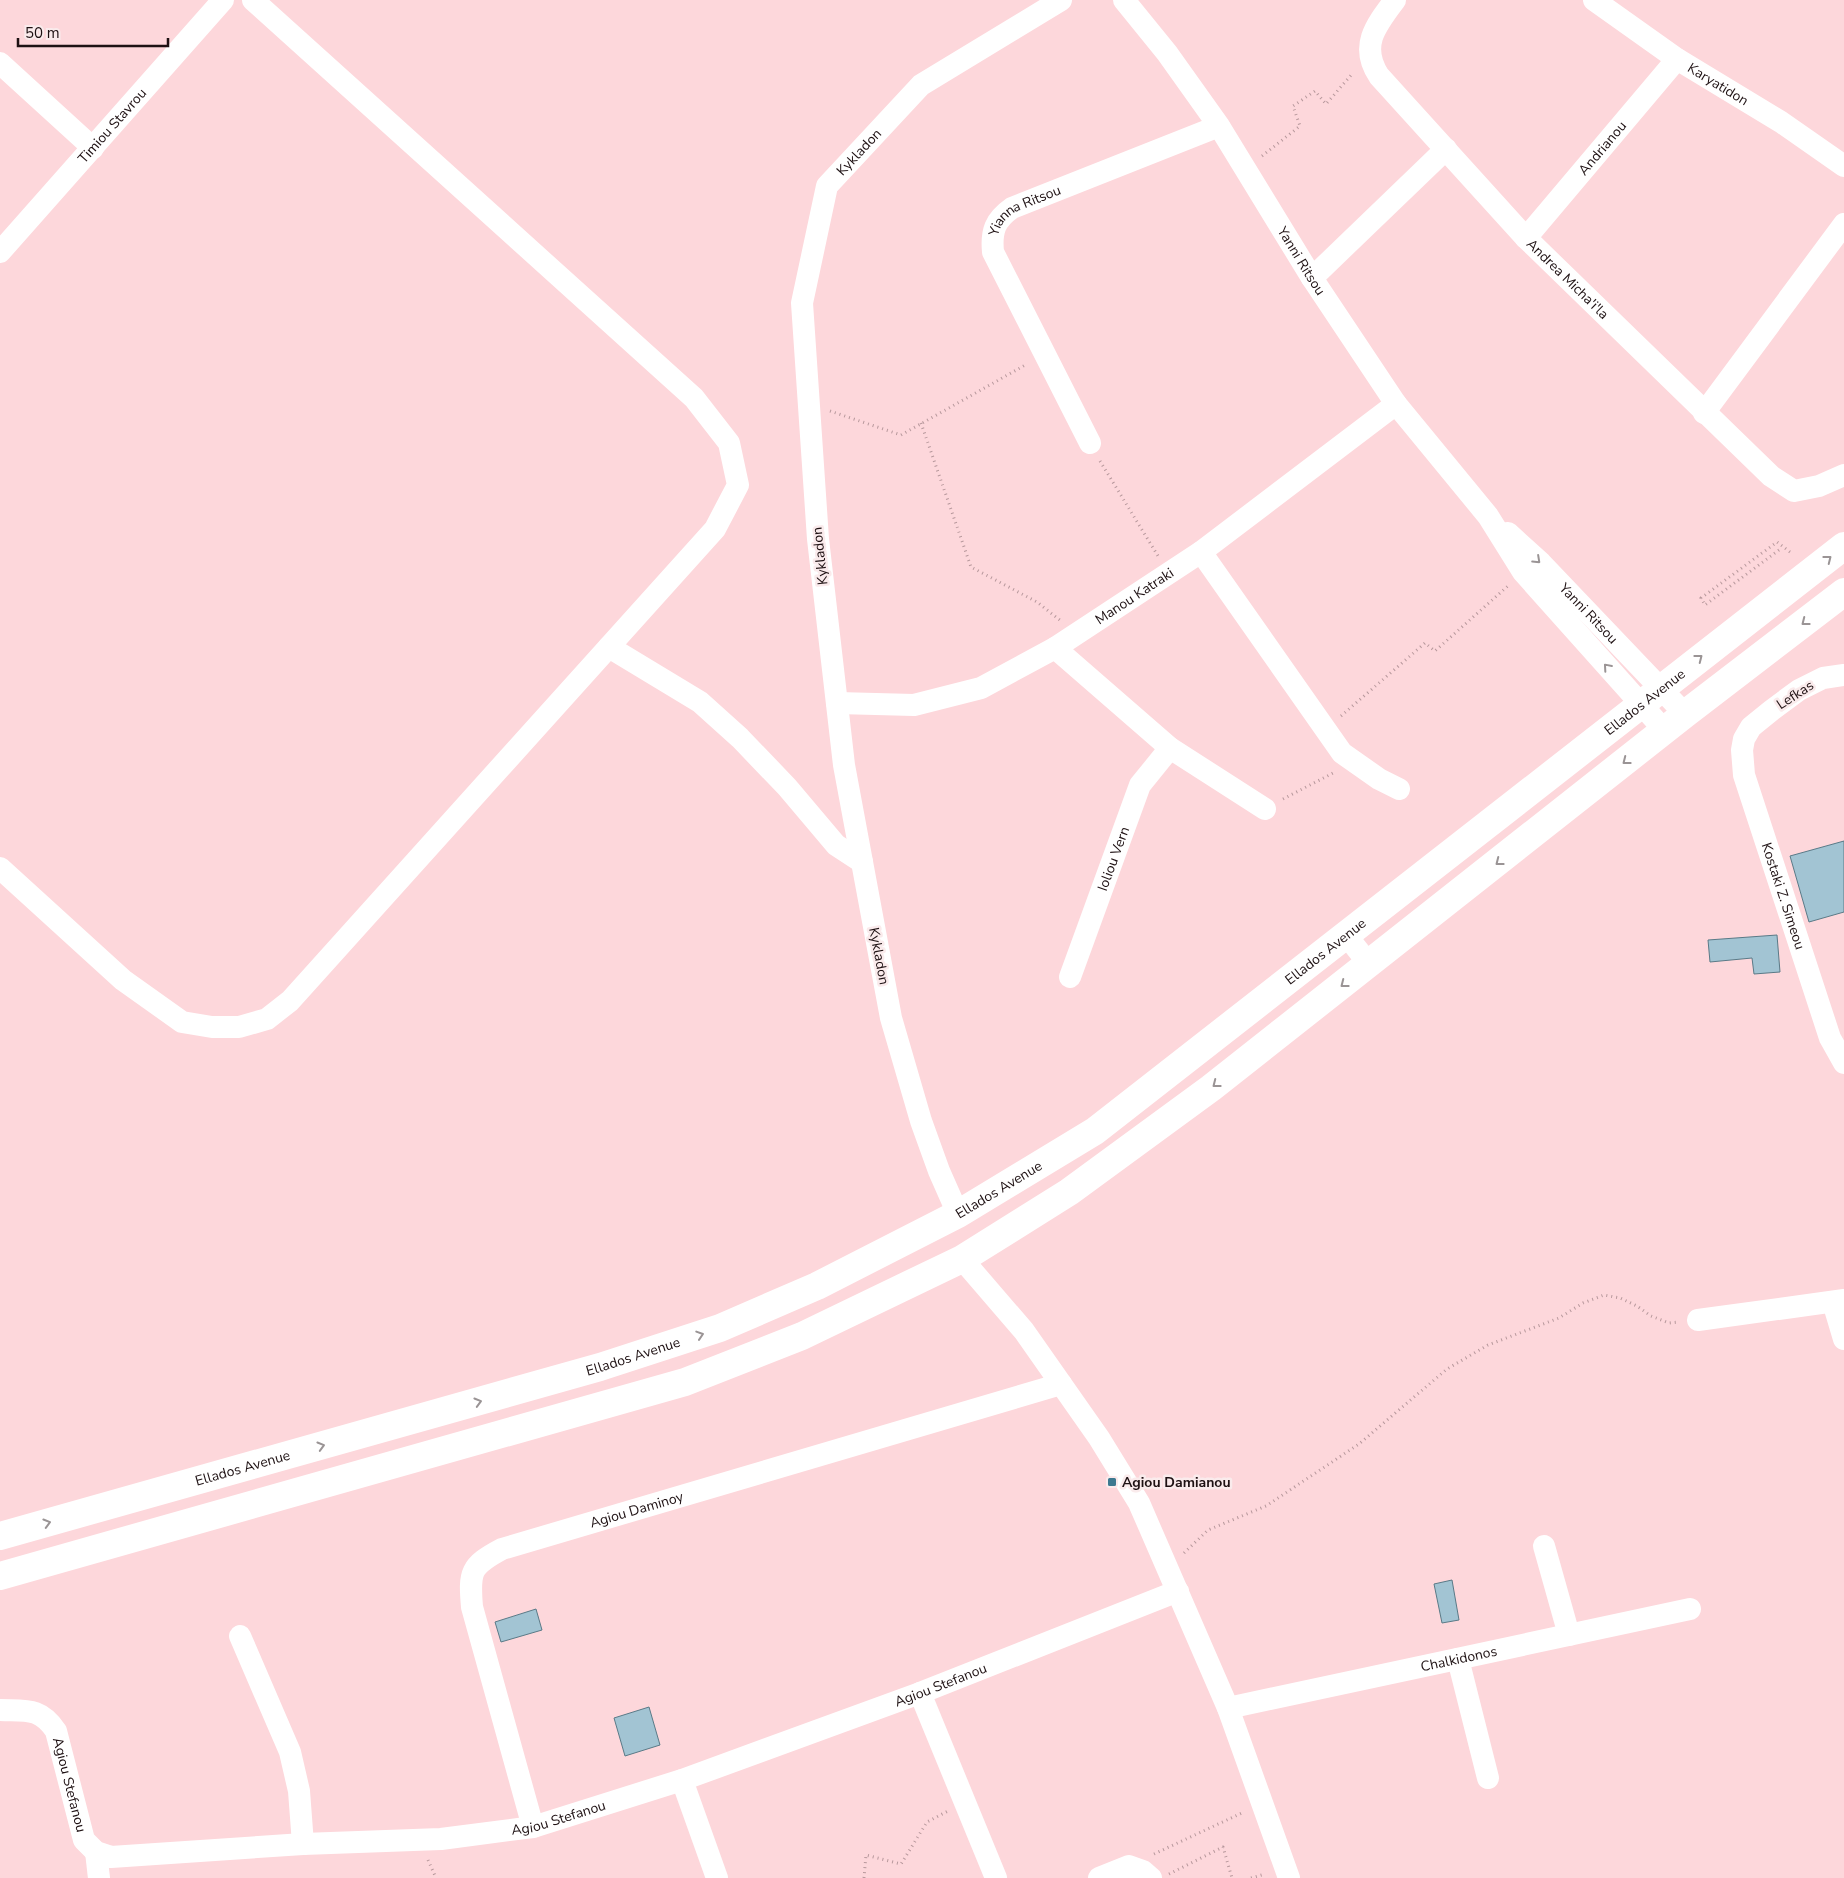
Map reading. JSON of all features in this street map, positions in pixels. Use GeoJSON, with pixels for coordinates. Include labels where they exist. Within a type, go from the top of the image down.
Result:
{"type":"FeatureCollection","features":[{"type":"Feature","properties":{"kind":"main road","name":"Ellados Avenue"},"geometry":{"type":"LineString","coordinates":[[0,1536],[600,1368],[720,1328],[817,1286],[958,1214],[1095,1131],[1844,546]]}},
{"type":"Feature","properties":{"kind":"main road"},"geometry":{"type":"LineString","coordinates":[[0,1576],[685,1382],[802,1336],[962,1259],[1085,1181],[1212,1088],[1844,592]]}},
{"type":"Feature","properties":{"kind":"street","name":"Timiou Stavrou"},"geometry":{"type":"LineString","coordinates":[[0,252],[223,0]]}},
{"type":"Feature","properties":{"kind":"street"},"geometry":{"type":"LineString","coordinates":[[0,868],[123,980],[182,1022],[212,1027],[239,1027],[267,1018],[290,1001],[715,529],[738,485],[729,443],[694,398],[253,0]]}},
{"type":"Feature","properties":{"kind":"street","name":"Kykladon"},"geometry":{"type":"LineString","coordinates":[[958,1214],[921,1121],[891,1018],[844,765],[818,538],[802,302],[827,186],[921,85],[1061,0]]}},
{"type":"Feature","properties":{"kind":"street","name":"Yanni Ritsou"},"geometry":{"type":"LineString","coordinates":[[1124,0],[1158,40],[1219,126],[1312,278],[1396,404],[1488,516],[1523,572],[1650,696],[1675,723]]}},
{"type":"Feature","properties":{"kind":"street"},"geometry":{"type":"LineString","coordinates":[[1370,55],[1371,39],[1377,24],[1395,0]]}},
{"type":"Feature","properties":{"kind":"street","name":"Karyatidon"},"geometry":{"type":"LineString","coordinates":[[1594,0],[1677,58],[1781,122],[1844,166]]}},
{"type":"Feature","properties":{"kind":"street","name":"Andrea Micha'i'la"},"geometry":{"type":"LineString","coordinates":[[1370,55],[1372,66],[1379,76],[1526,238],[1771,476],[1794,491],[1820,486],[1844,476]]}},
{"type":"Feature","properties":{"kind":"street","name":"Andrianou"},"geometry":{"type":"LineString","coordinates":[[1526,238],[1677,58]]}},
{"type":"Feature","properties":{"kind":"street"},"geometry":{"type":"LineString","coordinates":[[0,63],[93,148]]}},
{"type":"Feature","properties":{"kind":"street","name":"Yianna Ritsou"},"geometry":{"type":"LineString","coordinates":[[1090,443],[993,252],[992,238],[994,228],[1000,217],[1012,208],[1219,126]]}},
{"type":"Feature","properties":{"kind":"street"},"geometry":{"type":"LineString","coordinates":[[1312,278],[1446,149]]}},
{"type":"Feature","properties":{"kind":"street"},"geometry":{"type":"LineString","coordinates":[[1704,413],[1844,224]]}},
{"type":"Feature","properties":{"kind":"street","name":"Manou Katraki"},"geometry":{"type":"LineString","coordinates":[[837,702],[914,704],[981,688],[1055,648],[1201,552],[1396,404]]}},
{"type":"Feature","properties":{"kind":"street","name":"Yanni Ritsou"},"geometry":{"type":"LineString","coordinates":[[1488,516],[1541,563],[1650,696]]}},
{"type":"Feature","properties":{"kind":"street"},"geometry":{"type":"LineString","coordinates":[[1201,552],[1342,753],[1379,779],[1399,788]]}},
{"type":"Feature","properties":{"kind":"street"},"geometry":{"type":"LineString","coordinates":[[609,647],[700,702],[740,738],[787,787],[836,845],[862,862]]}},
{"type":"Feature","properties":{"kind":"street"},"geometry":{"type":"LineString","coordinates":[[1055,648],[1170,748],[1265,809]]}},
{"type":"Feature","properties":{"kind":"street","name":"Lefkas"},"geometry":{"type":"LineString","coordinates":[[1751,727],[1799,690],[1823,678],[1843,673]]}},
{"type":"Feature","properties":{"kind":"street","name":"Kostaki Z. Simeou"},"geometry":{"type":"LineString","coordinates":[[1751,727],[1744,739],[1742,750],[1744,775],[1830,1038],[1844,1063]]}},
{"type":"Feature","properties":{"kind":"street","name":"Ioliou Vern"},"geometry":{"type":"LineString","coordinates":[[1070,977],[1140,785],[1170,748]]}},
{"type":"Feature","properties":{"kind":"street"},"geometry":{"type":"LineString","coordinates":[[1346,935],[1369,964]]}},
{"type":"Feature","properties":{"kind":"street"},"geometry":{"type":"LineString","coordinates":[[962,1259],[1024,1331],[1099,1438],[1139,1502],[1228,1708],[1289,1878]]}},
{"type":"Feature","properties":{"kind":"street"},"geometry":{"type":"LineString","coordinates":[[1698,1320],[1839,1301],[1844,1339]]}},
{"type":"Feature","properties":{"kind":"street","name":"Agiou Daminoy"},"geometry":{"type":"LineString","coordinates":[[534,1826],[472,1608],[470,1584],[474,1570],[481,1560],[502,1549],[1061,1384]]}},
{"type":"Feature","properties":{"kind":"street"},"geometry":{"type":"LineString","coordinates":[[1544,1546],[1569,1635]]}},
{"type":"Feature","properties":{"kind":"street","name":"Agiou Stefanou"},"geometry":{"type":"LineString","coordinates":[[0,1710],[29,1711],[41,1714],[49,1721],[56,1731],[84,1840],[96,1852],[111,1857],[140,1857],[303,1844],[441,1839],[534,1826],[682,1780],[920,1693],[1178,1591]]}},
{"type":"Feature","properties":{"kind":"street","name":"Chalkidonos"},"geometry":{"type":"LineString","coordinates":[[1228,1708],[1690,1610]]}},
{"type":"Feature","properties":{"kind":"street"},"geometry":{"type":"LineString","coordinates":[[240,1636],[290,1752],[299,1791],[303,1844]]}},
{"type":"Feature","properties":{"kind":"street"},"geometry":{"type":"LineString","coordinates":[[1458,1659],[1488,1778]]}},
{"type":"Feature","properties":{"kind":"street"},"geometry":{"type":"LineString","coordinates":[[920,1693],[996,1878]]}},
{"type":"Feature","properties":{"kind":"street"},"geometry":{"type":"LineString","coordinates":[[682,1780],[717,1878]]}},
{"type":"Feature","properties":{"kind":"street"},"geometry":{"type":"LineString","coordinates":[[96,1852],[99,1878]]}},
{"type":"Feature","properties":{"kind":"street"},"geometry":{"type":"LineString","coordinates":[[1099,1878],[1129,1866],[1143,1871],[1152,1878]]}},
{"type":"Feature","properties":{"kind":"path"},"geometry":{"type":"LineString","coordinates":[[1245,169],[1300,126],[1294,106],[1314,91],[1326,104],[1370,55]]}},
{"type":"Feature","properties":{"kind":"path"},"geometry":{"type":"LineString","coordinates":[[808,403],[901,435],[1045,354]]}},
{"type":"Feature","properties":{"kind":"path"},"geometry":{"type":"LineString","coordinates":[[921,423],[971,567],[1037,602],[1077,634]]}},
{"type":"Feature","properties":{"kind":"path"},"geometry":{"type":"LineString","coordinates":[[1090,443],[1169,573]]}},
{"type":"Feature","properties":{"kind":"path"},"geometry":{"type":"LineString","coordinates":[[1779,550],[1705,605],[1701,598],[1777,542],[1790,552]]}},
{"type":"Feature","properties":{"kind":"path"},"geometry":{"type":"LineString","coordinates":[[1325,729],[1425,643],[1435,651],[1523,572]]}},
{"type":"Feature","properties":{"kind":"path"},"geometry":{"type":"LineString","coordinates":[[1265,809],[1354,762]]}},
{"type":"Feature","properties":{"kind":"path"},"geometry":{"type":"LineString","coordinates":[[1168,1567],[1208,1530],[1266,1506],[1359,1444],[1447,1369],[1488,1345],[1559,1318],[1583,1303],[1604,1295],[1620,1298],[1637,1306],[1651,1316],[1669,1323],[1698,1320]]}},
{"type":"Feature","properties":{"kind":"path"},"geometry":{"type":"LineString","coordinates":[[864,1878],[866,1855],[901,1864],[927,1822],[965,1803]]}},
{"type":"Feature","properties":{"kind":"path"},"geometry":{"type":"LineString","coordinates":[[1129,1866],[1261,1804]]}},
{"type":"Feature","properties":{"kind":"path"},"geometry":{"type":"LineString","coordinates":[[1162,1878],[1223,1847],[1232,1878]]}},
{"type":"Feature","properties":{"kind":"building"},"geometry":{"type":"Polygon","coordinates":[[[1844,841],[1844,912],[1809,922],[1790,856],[1844,841]]]}},
{"type":"Feature","properties":{"kind":"building"},"geometry":{"type":"Polygon","coordinates":[[[1777,935],[1780,972],[1754,974],[1752,958],[1710,962],[1708,940],[1777,935]]]}},
{"type":"Feature","properties":{"kind":"building"},"geometry":{"type":"Polygon","coordinates":[[[1452,1580],[1459,1620],[1442,1623],[1434,1584],[1452,1580]]]}},
{"type":"Feature","properties":{"kind":"building"},"geometry":{"type":"Polygon","coordinates":[[[536,1609],[542,1630],[501,1642],[495,1622],[536,1609]]]}},
{"type":"Feature","properties":{"kind":"building"},"geometry":{"type":"Polygon","coordinates":[[[649,1707],[660,1745],[625,1756],[614,1718],[649,1707]]]}},
{"type":"Feature","properties":{"kind":"place","name":"Agiou Damianou"},"geometry":{"type":"Point","coordinates":[1112,1482]}}]}
